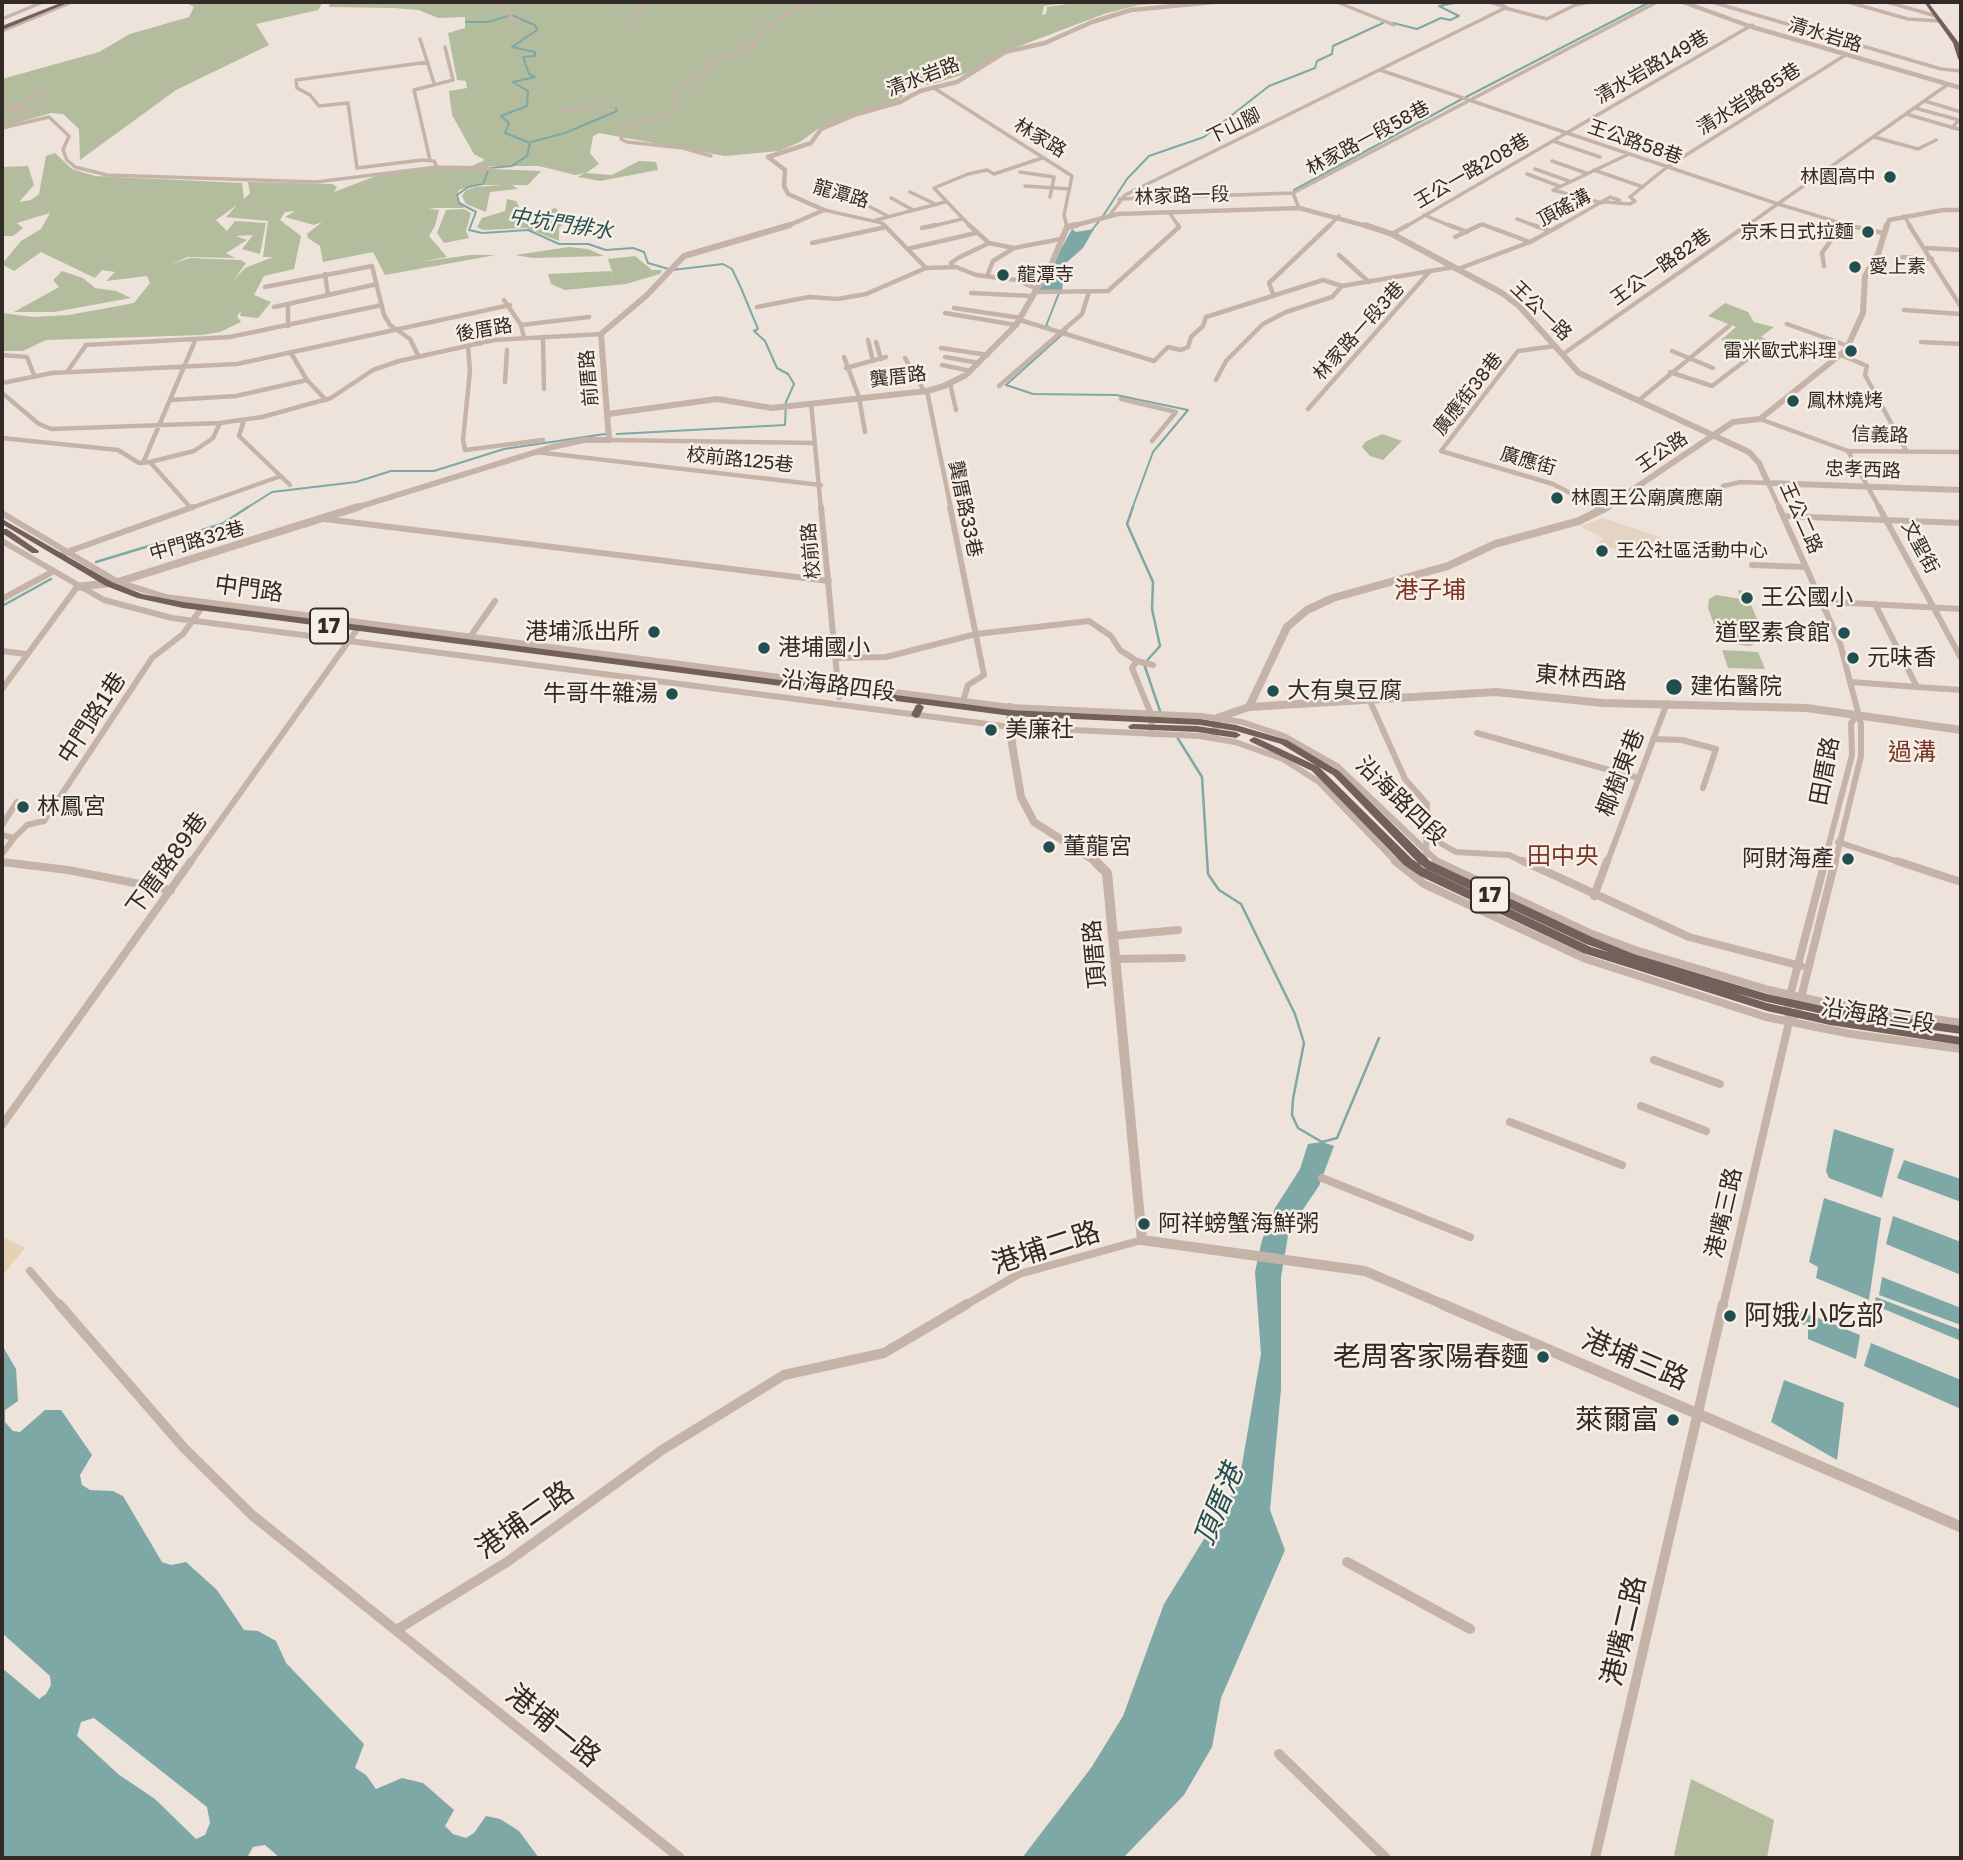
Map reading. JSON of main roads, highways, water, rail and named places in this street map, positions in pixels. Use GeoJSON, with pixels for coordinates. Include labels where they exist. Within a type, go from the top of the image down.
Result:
{"type":"FeatureCollection","features":[{"type":"Feature","properties":{"kind":"main road"},"geometry":{"type":"LineString","coordinates":[[36,14],[60,2]]}},
{"type":"Feature","properties":{"kind":"main road"},"geometry":{"type":"LineString","coordinates":[[4,26],[69,2]]}},
{"type":"Feature","properties":{"kind":"main road"},"geometry":{"type":"LineString","coordinates":[[1926,2],[1956,43],[1961,59]]}},
{"type":"Feature","properties":{"kind":"main road"},"geometry":{"type":"LineString","coordinates":[[1933,2],[1961,41]]}},
{"type":"Feature","properties":{"kind":"main road","name":"中門路"},"geometry":{"type":"LineString","coordinates":[[2,521],[114,583],[150,598],[199,611]]}},
{"type":"Feature","properties":{"kind":"main road","name":"中門路"},"geometry":{"type":"LineString","coordinates":[[2,530],[97,586],[155,606],[674,674]]}},
{"type":"Feature","properties":{"kind":"main road","name":"沿海路四段"},"geometry":{"type":"LineString","coordinates":[[674,674],[840,692],[1010,717]]}},
{"type":"Feature","properties":{"kind":"main road","name":"沿海路四段"},"geometry":{"type":"LineString","coordinates":[[840,692],[918,711],[1216,728],[1284,743],[1324,765],[1348,783],[1425,869]]}},
{"type":"Feature","properties":{"kind":"main road","name":"沿海路四段"},"geometry":{"type":"LineString","coordinates":[[1216,728],[1298,758],[1330,781],[1357,816],[1408,862],[1587,950],[1793,1007]]}},
{"type":"Feature","properties":{"kind":"main road","name":"沿海路三段"},"geometry":{"type":"LineString","coordinates":[[1793,1007],[1961,1030]]}},
{"type":"Feature","properties":{"kind":"main road","name":"沿海路三段"},"geometry":{"type":"LineString","coordinates":[[1793,1007],[1961,1041]]}},
{"type":"Feature","properties":{"kind":"water"},"geometry":{"type":"Polygon","coordinates":[[[1072,229],[1076,232],[1094,229],[1083,248],[1066,263],[1062,290],[1037,292],[1072,229]]]}},
{"type":"Feature","properties":{"kind":"water"},"geometry":{"type":"Polygon","coordinates":[[[1834,1129],[1894,1149],[1882,1198],[1829,1178],[1826,1171],[1834,1129]]]}},
{"type":"Feature","properties":{"kind":"water"},"geometry":{"type":"Polygon","coordinates":[[[1322,1142],[1334,1146],[1319,1186],[1289,1230],[1281,1277],[1281,1389],[1270,1510],[1285,1550],[1221,1698],[1212,1747],[1184,1795],[1123,1858],[1022,1858],[1091,1768],[1123,1716],[1164,1604],[1239,1482],[1261,1354],[1255,1272],[1262,1240],[1275,1208],[1300,1169],[1308,1144],[1322,1142]]]}},
{"type":"Feature","properties":{"kind":"water"},"geometry":{"type":"Polygon","coordinates":[[[1904,1160],[1961,1179],[1961,1202],[1897,1178],[1904,1160]]]}},
{"type":"Feature","properties":{"kind":"water"},"geometry":{"type":"Polygon","coordinates":[[[1824,1198],[1881,1218],[1869,1300],[1816,1278],[1818,1267],[1809,1262],[1824,1198]]]}},
{"type":"Feature","properties":{"kind":"water"},"geometry":{"type":"Polygon","coordinates":[[[1893,1216],[1961,1242],[1961,1275],[1886,1244],[1893,1216]]]}},
{"type":"Feature","properties":{"kind":"water"},"geometry":{"type":"Polygon","coordinates":[[[1882,1277],[1961,1308],[1961,1325],[1879,1295],[1882,1277]]]}},
{"type":"Feature","properties":{"kind":"water"},"geometry":{"type":"Polygon","coordinates":[[[1876,1297],[1961,1330],[1961,1341],[1874,1305],[1876,1297]]]}},
{"type":"Feature","properties":{"kind":"water"},"geometry":{"type":"Polygon","coordinates":[[[1798,1310],[1860,1335],[1856,1359],[1808,1339],[1808,1326],[1793,1321],[1798,1310]]]}},
{"type":"Feature","properties":{"kind":"water"},"geometry":{"type":"Polygon","coordinates":[[[1871,1343],[1961,1380],[1961,1409],[1864,1366],[1871,1343]]]}},
{"type":"Feature","properties":{"kind":"water"},"geometry":{"type":"Polygon","coordinates":[[[2,1345],[16,1369],[18,1401],[5,1410],[5,1422],[13,1431],[20,1432],[45,1410],[61,1410],[92,1455],[80,1475],[82,1485],[90,1490],[113,1491],[123,1496],[162,1562],[171,1565],[186,1562],[217,1590],[244,1630],[258,1631],[276,1641],[286,1663],[364,1744],[355,1768],[366,1775],[376,1789],[402,1778],[423,1783],[454,1810],[445,1826],[453,1834],[466,1838],[474,1833],[486,1816],[500,1819],[519,1831],[539,1858],[280,1858],[265,1845],[253,1847],[247,1858],[2,1858],[2,1668],[39,1699],[51,1685],[50,1676],[2,1633],[2,1345]],[[94,1718],[81,1722],[77,1736],[118,1774],[155,1799],[196,1839],[205,1835],[210,1823],[207,1807],[94,1718]]]}},
{"type":"Feature","properties":{"kind":"water"},"geometry":{"type":"Polygon","coordinates":[[[1784,1380],[1844,1403],[1837,1460],[1771,1422],[1784,1380]]]}},
{"type":"Feature","properties":{"kind":"waterway"},"geometry":{"type":"LineString","coordinates":[[1393,23],[1417,29],[1441,18],[1450,20],[1459,16],[1439,6],[1459,2]]}},
{"type":"Feature","properties":{"kind":"waterway"},"geometry":{"type":"LineString","coordinates":[[1466,97],[1650,2]]}},
{"type":"Feature","properties":{"kind":"waterway","name":"中坑門排水"},"geometry":{"type":"LineString","coordinates":[[466,22],[488,22],[508,16]]}},
{"type":"Feature","properties":{"kind":"waterway","name":"中坑門排水"},"geometry":{"type":"LineString","coordinates":[[513,16],[535,25],[537,30],[512,47],[535,52],[535,56],[523,57],[529,74],[535,77],[513,82],[528,91],[527,106],[501,116],[509,123],[505,133],[530,143],[527,156],[512,166],[489,168],[483,184],[468,187],[457,195],[459,203],[476,212],[469,230],[482,233],[528,230],[559,244],[588,244],[606,250],[633,248],[644,252],[648,263],[672,270],[723,264],[732,269],[741,288],[758,329],[754,331],[765,341],[777,368],[788,374],[794,384],[786,402],[785,425],[617,434]]}},
{"type":"Feature","properties":{"kind":"waterway"},"geometry":{"type":"LineString","coordinates":[[1103,216],[1127,179],[1149,156],[1204,137],[1269,86],[1315,68],[1317,61],[1332,54],[1333,46],[1383,23]]}},
{"type":"Feature","properties":{"kind":"waterway"},"geometry":{"type":"LineString","coordinates":[[1294,190],[1462,99]]}},
{"type":"Feature","properties":{"kind":"waterway"},"geometry":{"type":"LineString","coordinates":[[531,142],[565,133],[617,111],[616,108]]}},
{"type":"Feature","properties":{"kind":"waterway"},"geometry":{"type":"LineString","coordinates":[[1092,230],[1100,220]]}},
{"type":"Feature","properties":{"kind":"waterway"},"geometry":{"type":"LineString","coordinates":[[1049,327],[1046,326],[1059,293]]}},
{"type":"Feature","properties":{"kind":"waterway"},"geometry":{"type":"LineString","coordinates":[[1066,331],[1006,385],[1033,394],[1116,395],[1188,410],[1153,452],[1132,509]]}},
{"type":"Feature","properties":{"kind":"waterway","name":"中坑門排水"},"geometry":{"type":"LineString","coordinates":[[245,509],[272,492],[356,482],[391,471],[434,471],[504,449],[605,434]]}},
{"type":"Feature","properties":{"kind":"waterway","name":"中坑門排水"},"geometry":{"type":"LineString","coordinates":[[96,562],[222,524],[248,507]]}},
{"type":"Feature","properties":{"kind":"waterway"},"geometry":{"type":"LineString","coordinates":[[1133,507],[1127,524],[1153,582],[1152,609],[1160,646],[1144,664],[1160,711]]}},
{"type":"Feature","properties":{"kind":"waterway","name":"中坑門排水"},"geometry":{"type":"LineString","coordinates":[[2,606],[51,579]]}},
{"type":"Feature","properties":{"kind":"waterway"},"geometry":{"type":"LineString","coordinates":[[1177,737],[1202,777],[1208,874],[1219,890],[1241,904],[1295,1014],[1304,1043],[1293,1099],[1292,1115],[1298,1128],[1322,1142],[1337,1138],[1379,1038]]}},
{"type":"Feature","properties":{"kind":"place","name":"林園高中"},"geometry":{"type":"Point","coordinates":[1890,177]}},
{"type":"Feature","properties":{"kind":"place","name":"京禾日式拉麵"},"geometry":{"type":"Point","coordinates":[1868,232]}},
{"type":"Feature","properties":{"kind":"place","name":"愛上素"},"geometry":{"type":"Point","coordinates":[1855,267]}},
{"type":"Feature","properties":{"kind":"place","name":"龍潭寺"},"geometry":{"type":"Point","coordinates":[1003,275]}},
{"type":"Feature","properties":{"kind":"place","name":"雷米歐式料理"},"geometry":{"type":"Point","coordinates":[1851,351]}},
{"type":"Feature","properties":{"kind":"place","name":"鳳林燒烤"},"geometry":{"type":"Point","coordinates":[1793,401]}},
{"type":"Feature","properties":{"kind":"place","name":"林園王公廟廣應廟"},"geometry":{"type":"Point","coordinates":[1557,498]}},
{"type":"Feature","properties":{"kind":"place","name":"王公社區活動中心"},"geometry":{"type":"Point","coordinates":[1602,551]}},
{"type":"Feature","properties":{"kind":"place","name":"王公國小"},"geometry":{"type":"Point","coordinates":[1747,598]}},
{"type":"Feature","properties":{"kind":"place","name":"港埔派出所"},"geometry":{"type":"Point","coordinates":[654,632]}},
{"type":"Feature","properties":{"kind":"place","name":"道堅素食館"},"geometry":{"type":"Point","coordinates":[1844,633]}},
{"type":"Feature","properties":{"kind":"place","name":"港埔國小"},"geometry":{"type":"Point","coordinates":[764,648]}},
{"type":"Feature","properties":{"kind":"place","name":"元味香"},"geometry":{"type":"Point","coordinates":[1853,658]}},
{"type":"Feature","properties":{"kind":"place","name":"建佑醫院"},"geometry":{"type":"Point","coordinates":[1674,687]}},
{"type":"Feature","properties":{"kind":"place","name":"大有臭豆腐"},"geometry":{"type":"Point","coordinates":[1273,691]}},
{"type":"Feature","properties":{"kind":"place","name":"牛哥牛雜湯"},"geometry":{"type":"Point","coordinates":[672,694]}},
{"type":"Feature","properties":{"kind":"place","name":"美廉社"},"geometry":{"type":"Point","coordinates":[991,730]}},
{"type":"Feature","properties":{"kind":"place","name":"林鳳宮"},"geometry":{"type":"Point","coordinates":[23,807]}},
{"type":"Feature","properties":{"kind":"place","name":"董龍宮"},"geometry":{"type":"Point","coordinates":[1049,847]}},
{"type":"Feature","properties":{"kind":"place","name":"阿財海產"},"geometry":{"type":"Point","coordinates":[1848,859]}},
{"type":"Feature","properties":{"kind":"place","name":"阿祥螃蟹海鮮粥"},"geometry":{"type":"Point","coordinates":[1144,1224]}},
{"type":"Feature","properties":{"kind":"place","name":"阿娥小吃部"},"geometry":{"type":"Point","coordinates":[1730,1316]}},
{"type":"Feature","properties":{"kind":"place","name":"老周客家陽春麵"},"geometry":{"type":"Point","coordinates":[1543,1357]}},
{"type":"Feature","properties":{"kind":"place","name":"萊爾富"},"geometry":{"type":"Point","coordinates":[1673,1420]}},
{"type":"Feature","properties":{"kind":"district","name":"港子埔"},"geometry":{"type":"Point","coordinates":[1430,590]}},
{"type":"Feature","properties":{"kind":"district","name":"過溝"},"geometry":{"type":"Point","coordinates":[1912,752]}},
{"type":"Feature","properties":{"kind":"district","name":"田中央"},"geometry":{"type":"Point","coordinates":[1563,856]}},
{"type":"Feature","properties":{"kind":"water label","name":"頂厝港"},"geometry":{"type":"Point","coordinates":[1219,1505]}}]}
